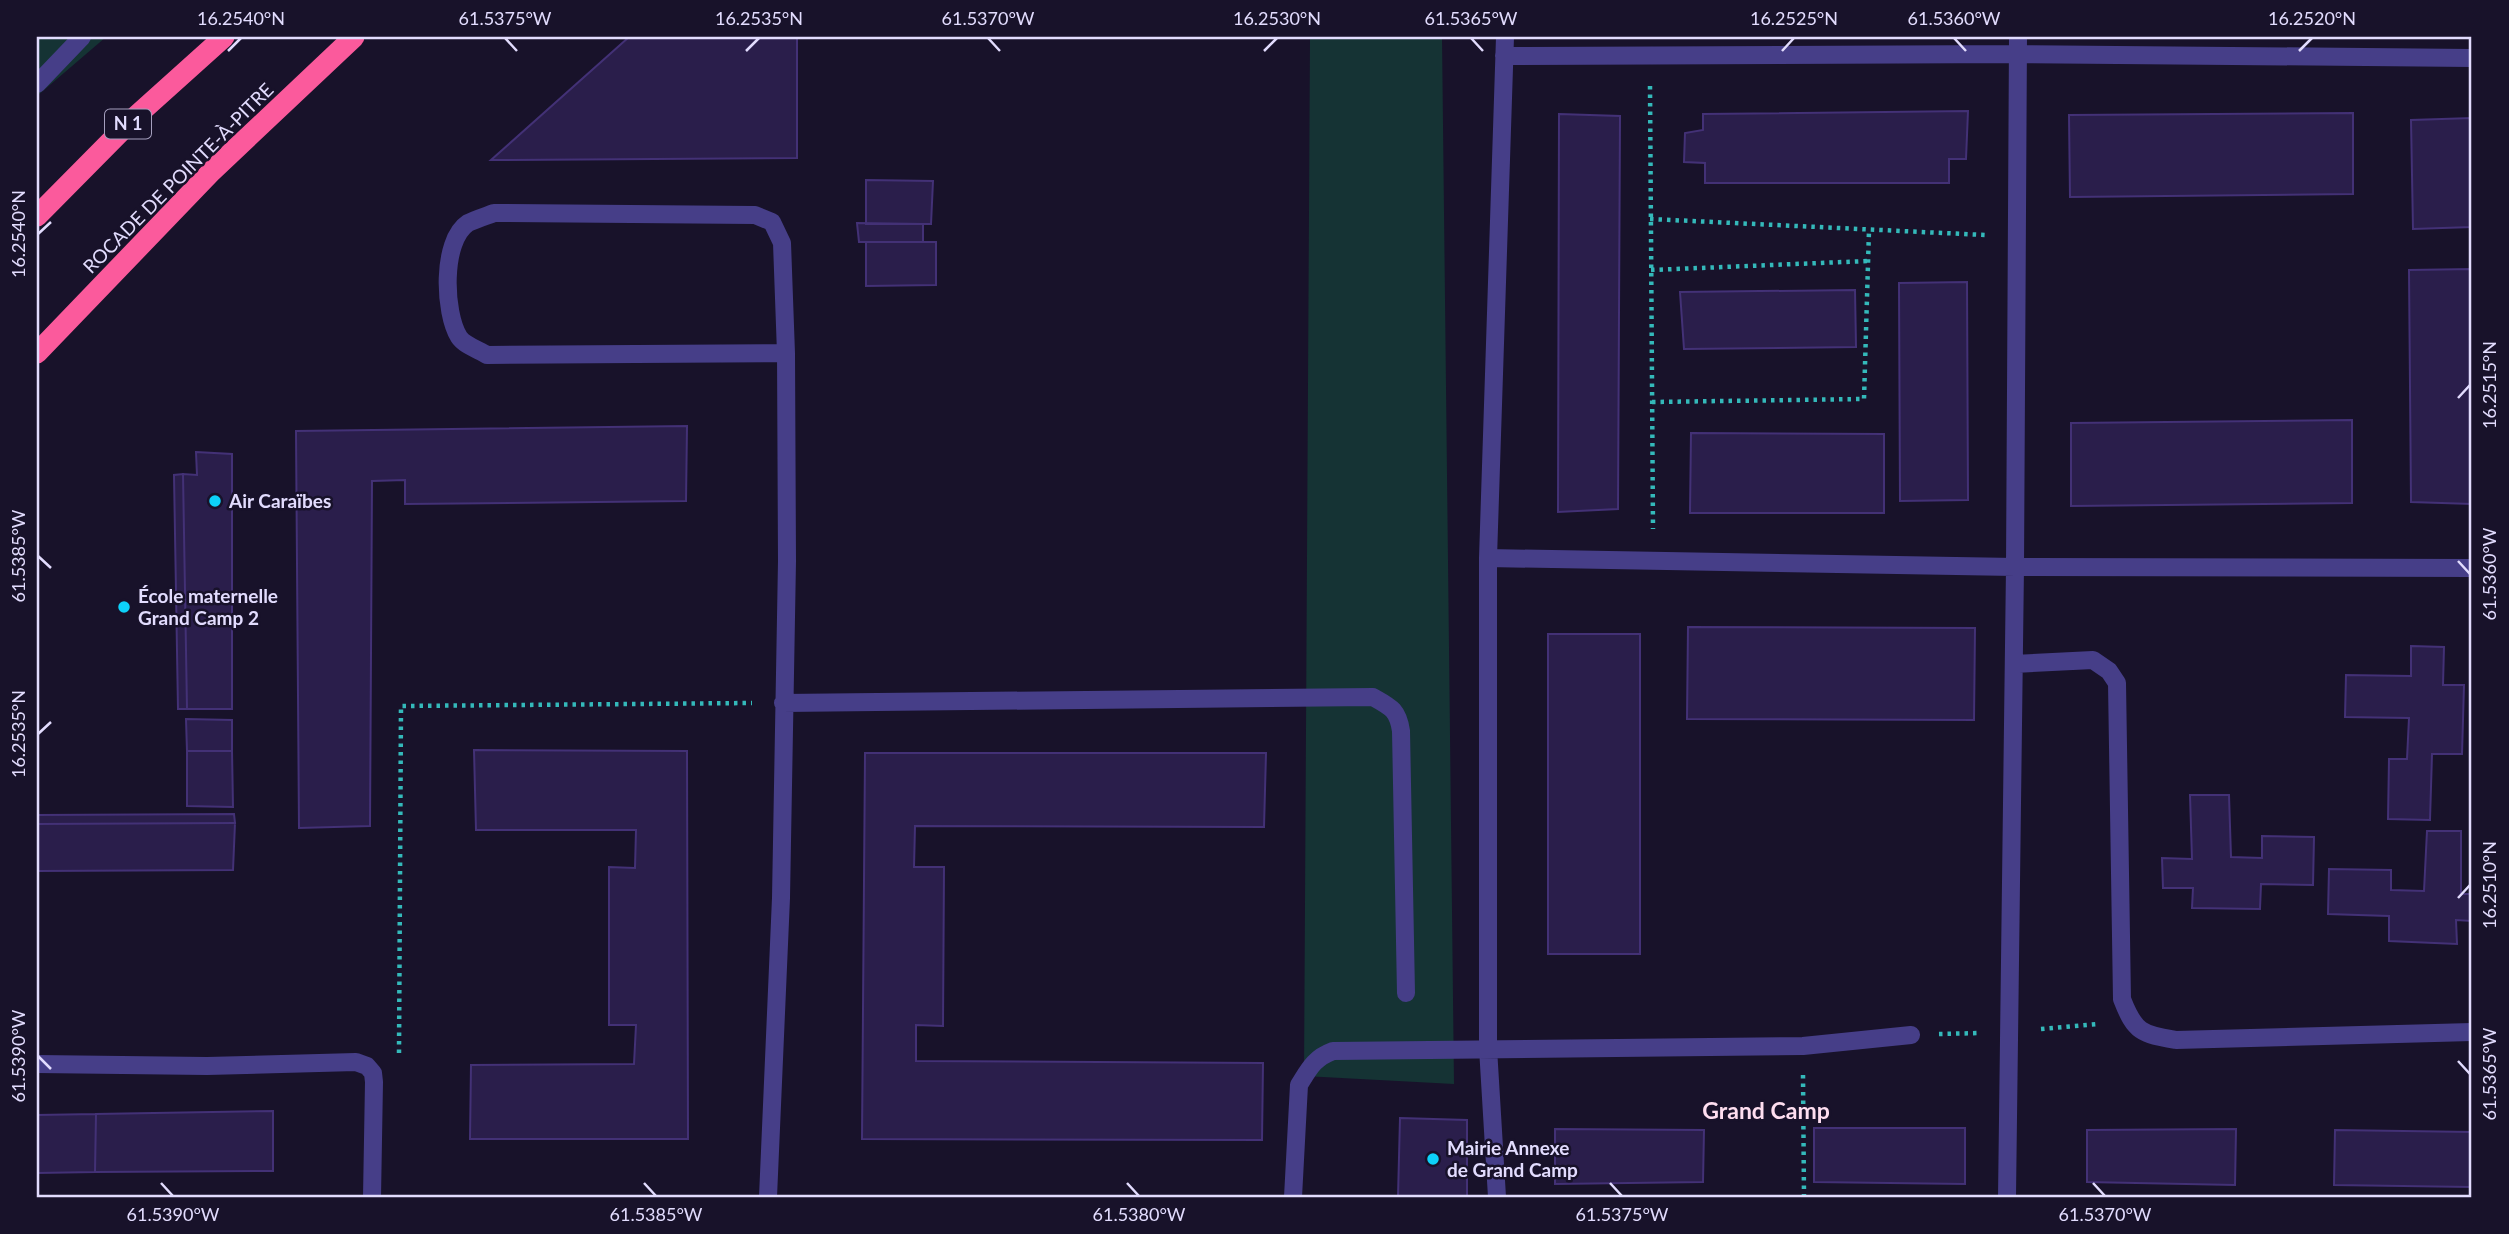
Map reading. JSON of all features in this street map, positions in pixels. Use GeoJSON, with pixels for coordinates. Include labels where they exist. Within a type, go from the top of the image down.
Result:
{"type":"FeatureCollection","features":[{"type":"Feature","properties":{"kind":"highway","name":"N 1"},"geometry":{"type":"LineString","coordinates":[[37,216],[135,117],[225,37]]}},
{"type":"Feature","properties":{"kind":"highway","name":"ROCADE DE POINTE-À-PITRE"},"geometry":{"type":"LineString","coordinates":[[37,353],[212,172],[354,37]]}},
{"type":"Feature","properties":{"kind":"street"},"geometry":{"type":"LineString","coordinates":[[37,84],[82,37]]}},
{"type":"Feature","properties":{"kind":"street"},"geometry":{"type":"LineString","coordinates":[[1497,1197],[1488,1048],[1488,558],[1505,37]]}},
{"type":"Feature","properties":{"kind":"street"},"geometry":{"type":"LineString","coordinates":[[1504,56],[1650,56],[2017,46],[2472,58]]}},
{"type":"Feature","properties":{"kind":"street"},"geometry":{"type":"LineString","coordinates":[[2007,1197],[2015,567],[2017,46]]}},
{"type":"Feature","properties":{"kind":"street"},"geometry":{"type":"LineString","coordinates":[[768,1197],[781,898],[787,561],[786,354],[782,243],[772,222],[755,215],[494,213],[466,224],[449,253],[446,280],[453,320],[460,339],[487,355],[786,354]]}},
{"type":"Feature","properties":{"kind":"street"},"geometry":{"type":"LineString","coordinates":[[1488,558],[2015,567],[2472,568]]}},
{"type":"Feature","properties":{"kind":"street"},"geometry":{"type":"LineString","coordinates":[[2014,664],[2093,660],[2109,671],[2117,683],[2122,999],[2131,1022],[2148,1035],[2176,1040],[2472,1032]]}},
{"type":"Feature","properties":{"kind":"street"},"geometry":{"type":"LineString","coordinates":[[783,703],[1373,697],[1391,707],[1399,718],[1401,731],[1406,993]]}},
{"type":"Feature","properties":{"kind":"street"},"geometry":{"type":"LineString","coordinates":[[1293,1197],[1299,1085],[1307,1069],[1320,1056],[1333,1051],[1803,1046],[1911,1035]]}},
{"type":"Feature","properties":{"kind":"street"},"geometry":{"type":"LineString","coordinates":[[37,1064],[207,1066],[356,1062],[367,1066],[373,1073],[372,1197]]}},
{"type":"Feature","properties":{"kind":"path"},"geometry":{"type":"LineString","coordinates":[[1650,56],[1653,561]]}},
{"type":"Feature","properties":{"kind":"path"},"geometry":{"type":"LineString","coordinates":[[1650,219],[2016,236]]}},
{"type":"Feature","properties":{"kind":"path"},"geometry":{"type":"LineString","coordinates":[[1652,402],[1864,399],[1869,230]]}},
{"type":"Feature","properties":{"kind":"path"},"geometry":{"type":"LineString","coordinates":[[1651,270],[1868,261]]}},
{"type":"Feature","properties":{"kind":"path"},"geometry":{"type":"LineString","coordinates":[[373,1073],[399,1061],[401,706],[783,703]]}},
{"type":"Feature","properties":{"kind":"path"},"geometry":{"type":"LineString","coordinates":[[1803,1046],[1804,1197]]}},
{"type":"Feature","properties":{"kind":"green space"},"geometry":{"type":"Polygon","coordinates":[[[37,37],[106,37],[37,96],[37,37]]]}},
{"type":"Feature","properties":{"kind":"green space"},"geometry":{"type":"Polygon","coordinates":[[[1310,37],[1442,37],[1454,1084],[1304,1076],[1310,37]]]}},
{"type":"Feature","properties":{"kind":"building"},"geometry":{"type":"Polygon","coordinates":[[[629,37],[797,37],[797,158],[491,160],[629,37]]]}},
{"type":"Feature","properties":{"kind":"building"},"geometry":{"type":"Polygon","coordinates":[[[1968,111],[1966,159],[1949,159],[1949,183],[1705,183],[1705,163],[1684,162],[1685,133],[1703,130],[1703,114],[1968,111]]]}},
{"type":"Feature","properties":{"kind":"building"},"geometry":{"type":"Polygon","coordinates":[[[2353,113],[2353,194],[2070,197],[2069,115],[2353,113]]]}},
{"type":"Feature","properties":{"kind":"building"},"geometry":{"type":"Polygon","coordinates":[[[1559,114],[1620,116],[1618,509],[1558,512],[1559,114]]]}},
{"type":"Feature","properties":{"kind":"building"},"geometry":{"type":"Polygon","coordinates":[[[2472,118],[2472,227],[2413,229],[2411,120],[2472,118]]]}},
{"type":"Feature","properties":{"kind":"building"},"geometry":{"type":"Polygon","coordinates":[[[866,180],[933,181],[931,224],[866,224],[866,180]]]}},
{"type":"Feature","properties":{"kind":"building"},"geometry":{"type":"Polygon","coordinates":[[[857,223],[923,224],[923,242],[859,242],[857,223]]]}},
{"type":"Feature","properties":{"kind":"building"},"geometry":{"type":"Polygon","coordinates":[[[866,242],[936,242],[936,285],[866,286],[866,242]]]}},
{"type":"Feature","properties":{"kind":"building"},"geometry":{"type":"Polygon","coordinates":[[[2472,269],[2472,504],[2411,502],[2409,270],[2472,269]]]}},
{"type":"Feature","properties":{"kind":"building"},"geometry":{"type":"Polygon","coordinates":[[[1967,282],[1968,500],[1900,501],[1899,283],[1967,282]]]}},
{"type":"Feature","properties":{"kind":"building"},"geometry":{"type":"Polygon","coordinates":[[[1855,290],[1856,347],[1684,349],[1680,292],[1855,290]]]}},
{"type":"Feature","properties":{"kind":"building"},"geometry":{"type":"Polygon","coordinates":[[[2352,420],[2352,503],[2071,506],[2071,423],[2352,420]]]}},
{"type":"Feature","properties":{"kind":"building"},"geometry":{"type":"Polygon","coordinates":[[[687,426],[686,501],[405,504],[405,480],[372,481],[370,826],[299,828],[296,431],[687,426]]]}},
{"type":"Feature","properties":{"kind":"building"},"geometry":{"type":"Polygon","coordinates":[[[1691,433],[1884,434],[1884,513],[1690,513],[1691,433]]]}},
{"type":"Feature","properties":{"kind":"building"},"geometry":{"type":"Polygon","coordinates":[[[196,452],[232,454],[232,709],[187,709],[183,474],[197,475],[196,452]]]}},
{"type":"Feature","properties":{"kind":"building"},"geometry":{"type":"Polygon","coordinates":[[[183,474],[187,709],[178,709],[174,475],[183,474]]]}},
{"type":"Feature","properties":{"kind":"building"},"geometry":{"type":"Polygon","coordinates":[[[1688,627],[1975,628],[1974,720],[1687,719],[1688,627]]]}},
{"type":"Feature","properties":{"kind":"building"},"geometry":{"type":"Polygon","coordinates":[[[1548,634],[1640,634],[1640,954],[1548,954],[1548,634]]]}},
{"type":"Feature","properties":{"kind":"building"},"geometry":{"type":"Polygon","coordinates":[[[2411,646],[2444,647],[2443,685],[2464,685],[2462,754],[2432,754],[2430,820],[2388,819],[2389,759],[2407,759],[2409,718],[2345,717],[2346,675],[2411,676],[2411,646]]]}},
{"type":"Feature","properties":{"kind":"building"},"geometry":{"type":"Polygon","coordinates":[[[186,719],[232,720],[232,751],[187,751],[186,719]]]}},
{"type":"Feature","properties":{"kind":"building"},"geometry":{"type":"Polygon","coordinates":[[[474,750],[687,751],[688,1139],[470,1139],[471,1065],[634,1064],[636,1025],[609,1025],[609,867],[635,868],[636,830],[476,830],[474,750]]]}},
{"type":"Feature","properties":{"kind":"building"},"geometry":{"type":"Polygon","coordinates":[[[187,751],[232,751],[233,807],[187,806],[187,751]]]}},
{"type":"Feature","properties":{"kind":"building"},"geometry":{"type":"Polygon","coordinates":[[[865,753],[1266,753],[1264,827],[915,826],[914,867],[944,867],[943,1026],[916,1025],[916,1061],[1263,1063],[1262,1140],[862,1139],[865,753]]]}},
{"type":"Feature","properties":{"kind":"building"},"geometry":{"type":"Polygon","coordinates":[[[2190,795],[2229,795],[2231,857],[2262,858],[2262,836],[2314,837],[2313,885],[2261,884],[2260,909],[2192,908],[2193,888],[2163,888],[2162,858],[2192,859],[2190,795]]]}},
{"type":"Feature","properties":{"kind":"building"},"geometry":{"type":"Polygon","coordinates":[[[234,814],[235,823],[37,824],[37,815],[234,814]]]}},
{"type":"Feature","properties":{"kind":"building"},"geometry":{"type":"Polygon","coordinates":[[[235,823],[233,870],[37,871],[37,824],[235,823]]]}},
{"type":"Feature","properties":{"kind":"building"},"geometry":{"type":"Polygon","coordinates":[[[2427,831],[2461,831],[2461,894],[2472,894],[2472,921],[2456,920],[2457,944],[2389,941],[2389,916],[2328,914],[2329,869],[2391,870],[2391,890],[2424,891],[2427,831]]]}},
{"type":"Feature","properties":{"kind":"building"},"geometry":{"type":"Polygon","coordinates":[[[273,1111],[273,1171],[95,1172],[96,1114],[273,1111]]]}},
{"type":"Feature","properties":{"kind":"building"},"geometry":{"type":"Polygon","coordinates":[[[96,1114],[95,1172],[37,1173],[37,1115],[96,1114]]]}},
{"type":"Feature","properties":{"kind":"building","name":"Mairie Annexe de Grand Camp"},"geometry":{"type":"Polygon","coordinates":[[[1400,1118],[1467,1120],[1467,1197],[1398,1197],[1400,1118]]]}},
{"type":"Feature","properties":{"kind":"building"},"geometry":{"type":"Polygon","coordinates":[[[1814,1128],[1965,1128],[1965,1184],[1814,1182],[1814,1128]]]}},
{"type":"Feature","properties":{"kind":"building"},"geometry":{"type":"Polygon","coordinates":[[[1555,1129],[1704,1130],[1703,1182],[1555,1184],[1555,1129]]]}},
{"type":"Feature","properties":{"kind":"building"},"geometry":{"type":"Polygon","coordinates":[[[2236,1129],[2235,1185],[2087,1182],[2087,1130],[2236,1129]]]}},
{"type":"Feature","properties":{"kind":"building"},"geometry":{"type":"Polygon","coordinates":[[[2335,1130],[2472,1132],[2472,1187],[2334,1185],[2335,1130]]]}},
{"type":"Feature","properties":{"kind":"place","name":"Air Caraïbes"},"geometry":{"type":"Point","coordinates":[215,501]}},
{"type":"Feature","properties":{"kind":"place","name":"École maternelle Grand Camp 2"},"geometry":{"type":"Point","coordinates":[124,607]}},
{"type":"Feature","properties":{"kind":"place","name":"Mairie Annexe de Grand Camp"},"geometry":{"type":"Point","coordinates":[1433,1159]}},
{"type":"Feature","properties":{"kind":"district","name":"Grand Camp"},"geometry":{"type":"Point","coordinates":[1766,1111]}}]}
